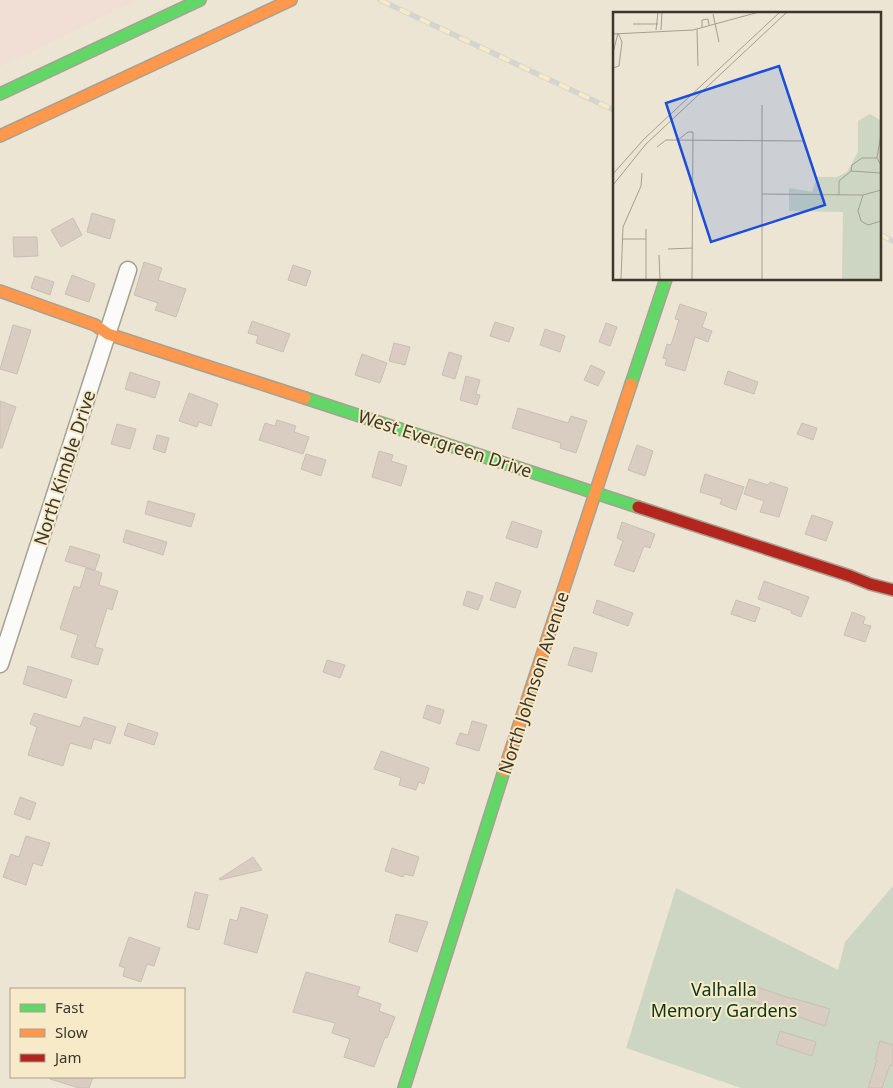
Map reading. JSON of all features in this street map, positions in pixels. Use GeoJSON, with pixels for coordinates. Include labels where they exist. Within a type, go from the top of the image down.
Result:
{"type":"FeatureCollection","features":[{"type":"Feature","properties":{"kind":"main road"},"geometry":{"type":"LineString","coordinates":[[0,94],[200,0]]}},
{"type":"Feature","properties":{"kind":"main road"},"geometry":{"type":"LineString","coordinates":[[0,136],[290,0]]}},
{"type":"Feature","properties":{"kind":"main road","name":"North Johnson Avenue"},"geometry":{"type":"LineString","coordinates":[[404,1088],[435,996],[486,827],[666,280]]}},
{"type":"Feature","properties":{"kind":"main road","name":"West Evergreen Drive"},"geometry":{"type":"LineString","coordinates":[[0,291],[95,325],[108,334],[893,590]]}},
{"type":"Feature","properties":{"kind":"street","name":"North Kimble Drive"},"geometry":{"type":"LineString","coordinates":[[0,664],[128,270]]}},
{"type":"Feature","properties":{"kind":"shaded area"},"geometry":{"type":"Polygon","coordinates":[[[0,0],[138,0],[0,67],[0,0]]]}},
{"type":"Feature","properties":{"kind":"green space","name":"Valhalla Memory Gardens"},"geometry":{"type":"Polygon","coordinates":[[[893,886],[893,1088],[741,1088],[626,1048],[676,888],[838,970],[845,942],[893,886]]]}},
{"type":"Feature","properties":{"kind":"building"},"geometry":{"type":"Polygon","coordinates":[[[92,213],[115,220],[110,239],[87,232],[92,213]]]}},
{"type":"Feature","properties":{"kind":"building"},"geometry":{"type":"Polygon","coordinates":[[[73,218],[82,235],[61,247],[51,230],[73,218]]]}},
{"type":"Feature","properties":{"kind":"building"},"geometry":{"type":"Polygon","coordinates":[[[13,237],[37,237],[38,256],[14,257],[13,237]]]}},
{"type":"Feature","properties":{"kind":"building"},"geometry":{"type":"Polygon","coordinates":[[[144,262],[162,268],[158,280],[186,289],[176,317],[155,310],[158,303],[134,295],[144,262]]]}},
{"type":"Feature","properties":{"kind":"building"},"geometry":{"type":"Polygon","coordinates":[[[293,265],[311,271],[306,286],[288,280],[293,265]]]}},
{"type":"Feature","properties":{"kind":"building"},"geometry":{"type":"Polygon","coordinates":[[[72,275],[95,284],[89,302],[65,294],[72,275]]]}},
{"type":"Feature","properties":{"kind":"building"},"geometry":{"type":"Polygon","coordinates":[[[35,276],[54,282],[50,295],[31,288],[35,276]]]}},
{"type":"Feature","properties":{"kind":"building"},"geometry":{"type":"Polygon","coordinates":[[[680,304],[707,313],[702,327],[712,331],[708,342],[695,337],[685,371],[665,365],[667,359],[663,358],[667,344],[671,345],[679,320],[675,319],[680,304]]]}},
{"type":"Feature","properties":{"kind":"building"},"geometry":{"type":"Polygon","coordinates":[[[252,321],[290,334],[283,352],[256,343],[258,336],[248,333],[252,321]]]}},
{"type":"Feature","properties":{"kind":"building"},"geometry":{"type":"Polygon","coordinates":[[[495,322],[514,328],[509,342],[490,336],[495,322]]]}},
{"type":"Feature","properties":{"kind":"building"},"geometry":{"type":"Polygon","coordinates":[[[606,323],[617,327],[610,346],[599,342],[606,323]]]}},
{"type":"Feature","properties":{"kind":"building"},"geometry":{"type":"Polygon","coordinates":[[[13,325],[31,330],[17,374],[0,369],[13,325]]]}},
{"type":"Feature","properties":{"kind":"building"},"geometry":{"type":"Polygon","coordinates":[[[545,329],[565,336],[560,352],[540,345],[545,329]]]}},
{"type":"Feature","properties":{"kind":"building"},"geometry":{"type":"Polygon","coordinates":[[[394,343],[410,347],[405,365],[389,361],[394,343]]]}},
{"type":"Feature","properties":{"kind":"building"},"geometry":{"type":"Polygon","coordinates":[[[449,352],[462,356],[455,379],[442,375],[449,352]]]}},
{"type":"Feature","properties":{"kind":"building"},"geometry":{"type":"Polygon","coordinates":[[[362,354],[387,363],[380,383],[355,375],[362,354]]]}},
{"type":"Feature","properties":{"kind":"building"},"geometry":{"type":"Polygon","coordinates":[[[591,365],[605,372],[598,386],[584,380],[591,365]]]}},
{"type":"Feature","properties":{"kind":"building"},"geometry":{"type":"Polygon","coordinates":[[[728,371],[758,382],[754,394],[724,384],[728,371]]]}},
{"type":"Feature","properties":{"kind":"building"},"geometry":{"type":"Polygon","coordinates":[[[130,372],[160,382],[155,398],[125,389],[130,372]]]}},
{"type":"Feature","properties":{"kind":"building"},"geometry":{"type":"Polygon","coordinates":[[[466,376],[480,380],[476,394],[480,395],[477,405],[460,400],[466,376]]]}},
{"type":"Feature","properties":{"kind":"building"},"geometry":{"type":"Polygon","coordinates":[[[189,393],[218,404],[211,426],[199,422],[197,427],[179,421],[189,393]]]}},
{"type":"Feature","properties":{"kind":"building"},"geometry":{"type":"Polygon","coordinates":[[[0,401],[16,407],[2,448],[0,448],[0,401]]]}},
{"type":"Feature","properties":{"kind":"building"},"geometry":{"type":"Polygon","coordinates":[[[518,408],[568,423],[571,416],[587,421],[576,453],[560,448],[561,443],[512,428],[518,408]]]}},
{"type":"Feature","properties":{"kind":"building"},"geometry":{"type":"Polygon","coordinates":[[[277,420],[296,426],[294,432],[309,437],[303,454],[259,440],[265,423],[275,426],[277,420]]]}},
{"type":"Feature","properties":{"kind":"building"},"geometry":{"type":"Polygon","coordinates":[[[802,423],[817,428],[813,440],[797,434],[802,423]]]}},
{"type":"Feature","properties":{"kind":"building"},"geometry":{"type":"Polygon","coordinates":[[[117,424],[136,429],[130,449],[111,444],[117,424]]]}},
{"type":"Feature","properties":{"kind":"building"},"geometry":{"type":"Polygon","coordinates":[[[157,435],[169,438],[165,453],[153,449],[157,435]]]}},
{"type":"Feature","properties":{"kind":"building"},"geometry":{"type":"Polygon","coordinates":[[[637,445],[653,451],[645,476],[628,470],[637,445]]]}},
{"type":"Feature","properties":{"kind":"building"},"geometry":{"type":"Polygon","coordinates":[[[379,451],[393,455],[391,461],[407,466],[401,486],[372,477],[379,451]]]}},
{"type":"Feature","properties":{"kind":"building"},"geometry":{"type":"Polygon","coordinates":[[[306,454],[326,460],[321,476],[301,469],[306,454]]]}},
{"type":"Feature","properties":{"kind":"building"},"geometry":{"type":"Polygon","coordinates":[[[705,474],[744,487],[736,510],[720,504],[722,499],[700,492],[705,474]]]}},
{"type":"Feature","properties":{"kind":"building"},"geometry":{"type":"Polygon","coordinates":[[[749,479],[768,485],[770,482],[788,488],[779,517],[760,512],[764,501],[744,494],[749,479]]]}},
{"type":"Feature","properties":{"kind":"building"},"geometry":{"type":"Polygon","coordinates":[[[148,501],[195,514],[191,527],[145,514],[148,501]]]}},
{"type":"Feature","properties":{"kind":"building"},"geometry":{"type":"Polygon","coordinates":[[[812,515],[833,522],[826,541],[805,534],[812,515]]]}},
{"type":"Feature","properties":{"kind":"building"},"geometry":{"type":"Polygon","coordinates":[[[512,521],[542,531],[537,548],[506,538],[512,521]]]}},
{"type":"Feature","properties":{"kind":"building"},"geometry":{"type":"Polygon","coordinates":[[[622,522],[655,534],[650,548],[644,546],[634,572],[614,565],[623,541],[617,538],[622,522]]]}},
{"type":"Feature","properties":{"kind":"building"},"geometry":{"type":"Polygon","coordinates":[[[126,530],[167,542],[163,555],[123,542],[126,530]]]}},
{"type":"Feature","properties":{"kind":"building"},"geometry":{"type":"Polygon","coordinates":[[[70,546],[100,555],[95,570],[65,561],[70,546]]]}},
{"type":"Feature","properties":{"kind":"building"},"geometry":{"type":"Polygon","coordinates":[[[86,568],[102,573],[99,585],[118,591],[112,610],[107,608],[95,647],[103,649],[98,665],[71,657],[78,635],[60,629],[74,586],[80,588],[86,568]]]}},
{"type":"Feature","properties":{"kind":"building"},"geometry":{"type":"Polygon","coordinates":[[[764,581],[809,597],[801,617],[791,613],[792,611],[758,599],[764,581]]]}},
{"type":"Feature","properties":{"kind":"building"},"geometry":{"type":"Polygon","coordinates":[[[496,582],[521,591],[515,608],[490,600],[496,582]]]}},
{"type":"Feature","properties":{"kind":"building"},"geometry":{"type":"Polygon","coordinates":[[[467,591],[483,596],[478,610],[463,605],[467,591]]]}},
{"type":"Feature","properties":{"kind":"building"},"geometry":{"type":"Polygon","coordinates":[[[597,600],[633,613],[628,626],[593,613],[597,600]]]}},
{"type":"Feature","properties":{"kind":"building"},"geometry":{"type":"Polygon","coordinates":[[[736,600],[760,608],[755,622],[731,614],[736,600]]]}},
{"type":"Feature","properties":{"kind":"building"},"geometry":{"type":"Polygon","coordinates":[[[852,612],[865,617],[863,624],[871,626],[865,642],[844,635],[852,612]]]}},
{"type":"Feature","properties":{"kind":"building"},"geometry":{"type":"Polygon","coordinates":[[[574,647],[597,653],[592,672],[568,665],[574,647]]]}},
{"type":"Feature","properties":{"kind":"building"},"geometry":{"type":"Polygon","coordinates":[[[327,660],[345,665],[340,678],[323,672],[327,660]]]}},
{"type":"Feature","properties":{"kind":"building"},"geometry":{"type":"Polygon","coordinates":[[[28,666],[72,680],[66,698],[23,684],[28,666]]]}},
{"type":"Feature","properties":{"kind":"building"},"geometry":{"type":"Polygon","coordinates":[[[427,705],[444,710],[440,724],[423,718],[427,705]]]}},
{"type":"Feature","properties":{"kind":"building"},"geometry":{"type":"Polygon","coordinates":[[[34,713],[80,727],[84,717],[116,727],[110,744],[94,739],[91,749],[70,743],[63,766],[28,755],[37,727],[30,724],[34,713]]]}},
{"type":"Feature","properties":{"kind":"building"},"geometry":{"type":"Polygon","coordinates":[[[472,721],[487,725],[479,751],[456,744],[460,733],[468,735],[472,721]]]}},
{"type":"Feature","properties":{"kind":"building"},"geometry":{"type":"Polygon","coordinates":[[[128,723],[158,733],[154,745],[124,735],[128,723]]]}},
{"type":"Feature","properties":{"kind":"building"},"geometry":{"type":"Polygon","coordinates":[[[381,751],[429,768],[424,784],[419,782],[416,790],[399,785],[401,778],[374,769],[381,751]]]}},
{"type":"Feature","properties":{"kind":"building"},"geometry":{"type":"Polygon","coordinates":[[[20,797],[36,803],[30,820],[14,814],[20,797]]]}},
{"type":"Feature","properties":{"kind":"building"},"geometry":{"type":"Polygon","coordinates":[[[26,836],[50,843],[42,866],[33,863],[26,885],[3,877],[11,854],[19,857],[26,836]]]}},
{"type":"Feature","properties":{"kind":"building"},"geometry":{"type":"Polygon","coordinates":[[[392,848],[419,857],[413,876],[404,874],[403,877],[385,871],[392,848]]]}},
{"type":"Feature","properties":{"kind":"building"},"geometry":{"type":"Polygon","coordinates":[[[253,857],[262,870],[219,879],[253,857]]]}},
{"type":"Feature","properties":{"kind":"building"},"geometry":{"type":"Polygon","coordinates":[[[195,892],[208,895],[199,930],[187,927],[195,892]]]}},
{"type":"Feature","properties":{"kind":"building"},"geometry":{"type":"Polygon","coordinates":[[[241,907],[268,915],[257,953],[224,944],[230,919],[237,921],[241,907]]]}},
{"type":"Feature","properties":{"kind":"building"},"geometry":{"type":"Polygon","coordinates":[[[396,914],[428,922],[417,952],[389,942],[396,914]]]}},
{"type":"Feature","properties":{"kind":"building"},"geometry":{"type":"Polygon","coordinates":[[[129,937],[160,948],[154,966],[147,964],[141,982],[123,976],[125,968],[119,966],[129,937]]]}},
{"type":"Feature","properties":{"kind":"building"},"geometry":{"type":"Polygon","coordinates":[[[306,972],[360,987],[357,996],[381,1004],[379,1011],[395,1017],[374,1067],[344,1057],[350,1039],[332,1033],[335,1023],[293,1012],[306,972]]]}},
{"type":"Feature","properties":{"kind":"building"},"geometry":{"type":"Polygon","coordinates":[[[737,980],[792,999],[830,1009],[825,1026],[732,994],[737,980]]]}},
{"type":"Feature","properties":{"kind":"building"},"geometry":{"type":"Polygon","coordinates":[[[780,1031],[816,1042],[812,1056],[776,1044],[780,1031]]]}},
{"type":"Feature","properties":{"kind":"building"},"geometry":{"type":"Polygon","coordinates":[[[880,1041],[893,1045],[893,1066],[890,1065],[882,1088],[868,1088],[877,1060],[875,1059],[880,1041]]]}},
{"type":"Feature","properties":{"kind":"building"},"geometry":{"type":"Polygon","coordinates":[[[93,1078],[89,1088],[79,1088],[50,1079],[93,1078]]]}},
{"type":"Feature","properties":{"kind":"railway"},"geometry":{"type":"LineString","coordinates":[[380,0],[613,110]]}},
{"type":"Feature","properties":{"kind":"railway"},"geometry":{"type":"LineString","coordinates":[[880,234],[893,241]]}},
{"type":"Feature","properties":{"kind":"traffic: fast"},"geometry":{"type":"LineString","coordinates":[[0,94],[200,0]]}},
{"type":"Feature","properties":{"kind":"traffic: fast"},"geometry":{"type":"LineString","coordinates":[[631,384],[666,280]]}},
{"type":"Feature","properties":{"kind":"traffic: fast"},"geometry":{"type":"LineString","coordinates":[[305,398],[638,507]]}},
{"type":"Feature","properties":{"kind":"traffic: fast"},"geometry":{"type":"LineString","coordinates":[[404,1088],[504,771]]}},
{"type":"Feature","properties":{"kind":"traffic: slow"},"geometry":{"type":"LineString","coordinates":[[0,136],[291,0]]}},
{"type":"Feature","properties":{"kind":"traffic: slow"},"geometry":{"type":"LineString","coordinates":[[0,291],[95,325],[108,334],[305,398]]}},
{"type":"Feature","properties":{"kind":"traffic: slow"},"geometry":{"type":"LineString","coordinates":[[504,771],[631,384]]}},
{"type":"Feature","properties":{"kind":"traffic: jam"},"geometry":{"type":"LineString","coordinates":[[638,507],[893,590]]}}]}
